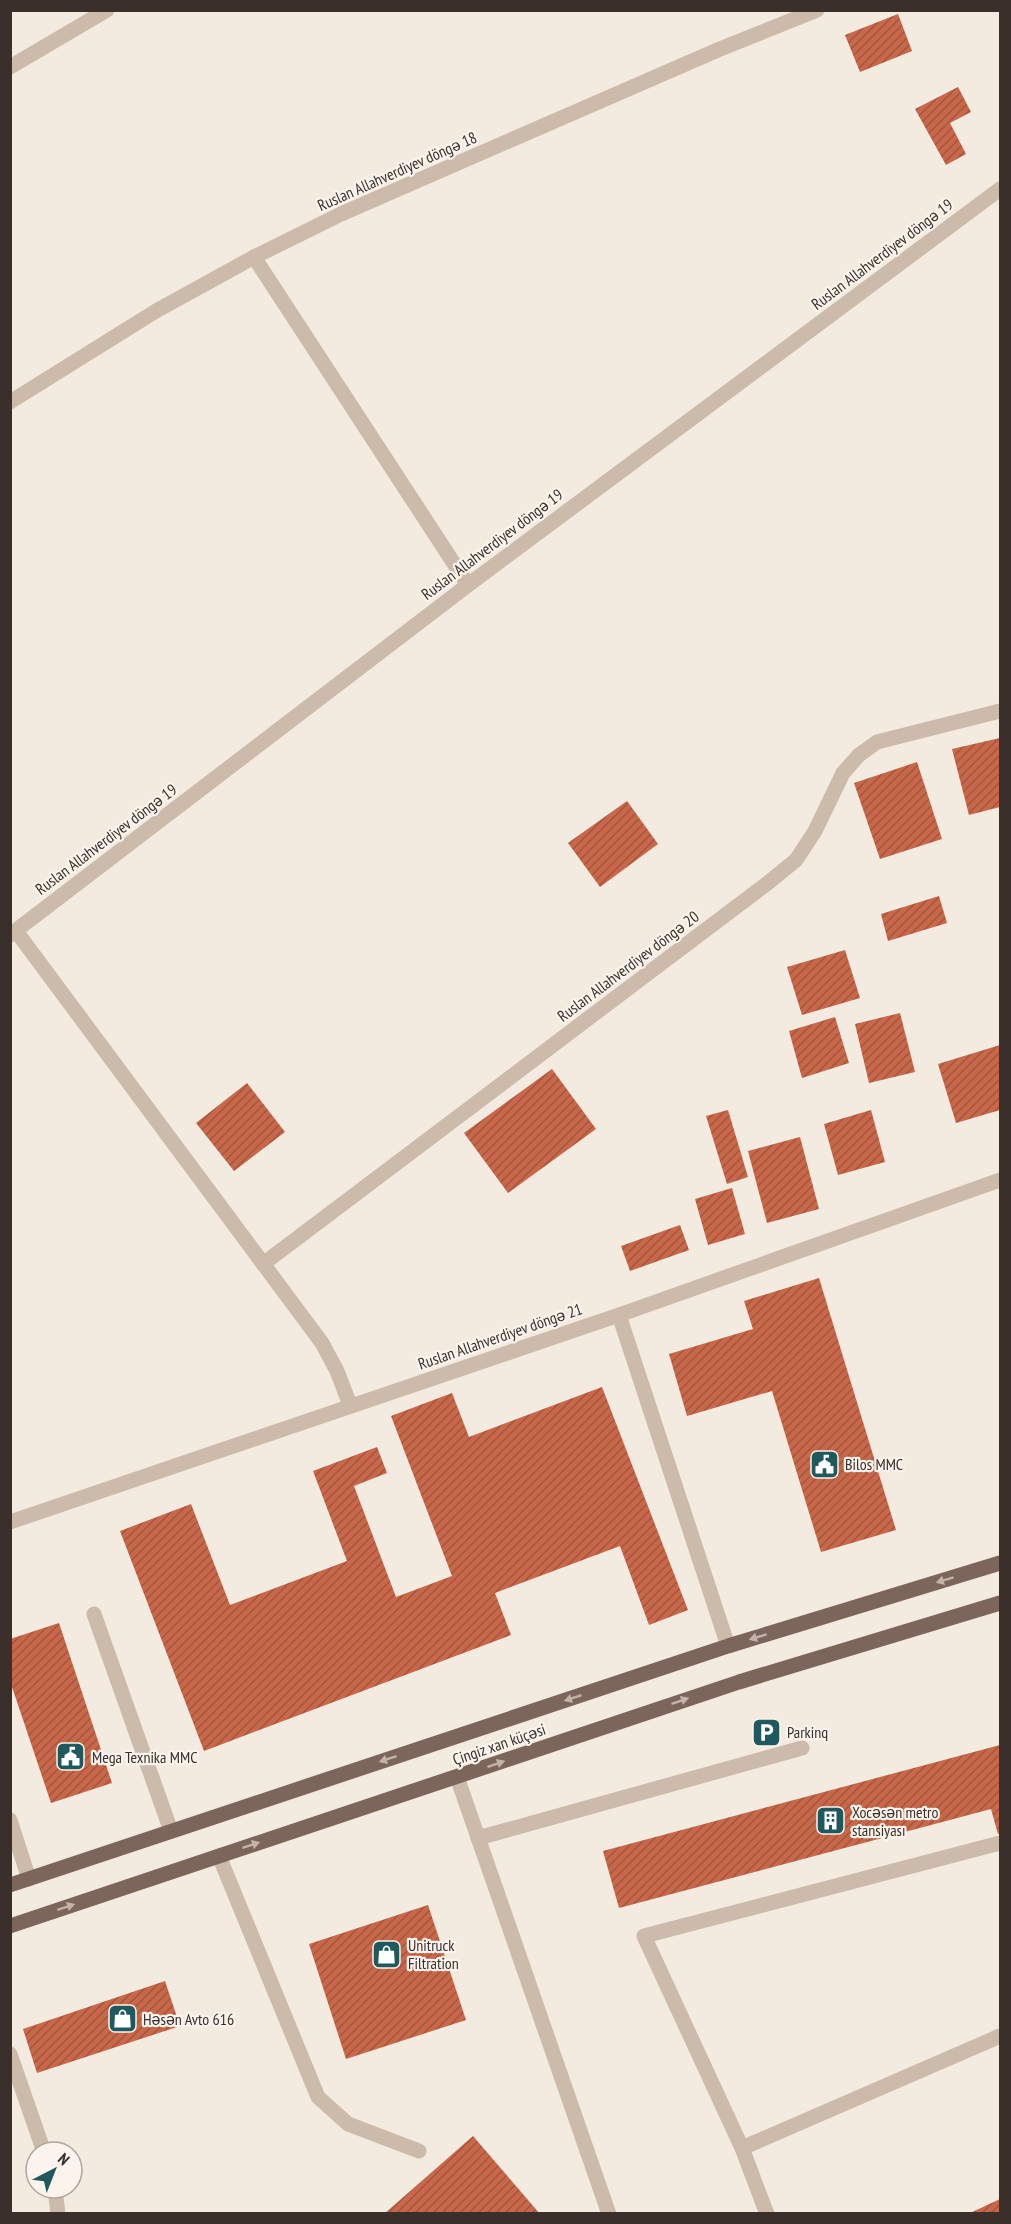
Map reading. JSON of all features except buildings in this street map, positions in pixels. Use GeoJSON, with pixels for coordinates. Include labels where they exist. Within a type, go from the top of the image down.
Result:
{"type":"FeatureCollection","features":[{"type":"Feature","properties":{"kind":"main road","name":"Çingiz xan küçəsi"},"geometry":{"type":"LineString","coordinates":[[10,1885],[728,1646],[1000,1563]]}},
{"type":"Feature","properties":{"kind":"main road","name":"Çingiz xan küçəsi"},"geometry":{"type":"LineString","coordinates":[[10,1926],[739,1682],[1000,1603]]}},
{"type":"Feature","properties":{"kind":"street"},"geometry":{"type":"LineString","coordinates":[[10,67],[106,10]]}},
{"type":"Feature","properties":{"kind":"street","name":"Ruslan Allahverdiyev döngə 18"},"geometry":{"type":"LineString","coordinates":[[10,402],[156,311],[340,214],[720,49],[817,10]]}},
{"type":"Feature","properties":{"kind":"street","name":"Ruslan Allahverdiyev döngə 19"},"geometry":{"type":"LineString","coordinates":[[13,933],[468,585],[1000,189]]}},
{"type":"Feature","properties":{"kind":"street"},"geometry":{"type":"LineString","coordinates":[[254,258],[468,585]]}},
{"type":"Feature","properties":{"kind":"street","name":"Ruslan Allahverdiyev döngə 20"},"geometry":{"type":"LineString","coordinates":[[263,1264],[796,860],[815,831],[843,773],[859,755],[877,742],[1000,711]]}},
{"type":"Feature","properties":{"kind":"street"},"geometry":{"type":"LineString","coordinates":[[13,933],[322,1343],[337,1371],[350,1405]]}},
{"type":"Feature","properties":{"kind":"street","name":"Ruslan Allahverdiyev döngə 21"},"geometry":{"type":"LineString","coordinates":[[10,1522],[619,1315],[1000,1180]]}},
{"type":"Feature","properties":{"kind":"street"},"geometry":{"type":"LineString","coordinates":[[619,1315],[728,1646]]}},
{"type":"Feature","properties":{"kind":"street"},"geometry":{"type":"LineString","coordinates":[[94,1614],[171,1832]]}},
{"type":"Feature","properties":{"kind":"street"},"geometry":{"type":"LineString","coordinates":[[478,1839],[802,1748]]}},
{"type":"Feature","properties":{"kind":"street"},"geometry":{"type":"LineString","coordinates":[[457,1777],[609,2214]]}},
{"type":"Feature","properties":{"kind":"street"},"geometry":{"type":"LineString","coordinates":[[10,1821],[29,1879]]}},
{"type":"Feature","properties":{"kind":"street"},"geometry":{"type":"LineString","coordinates":[[768,2214],[742,2148],[644,1936],[1000,1843]]}},
{"type":"Feature","properties":{"kind":"street"},"geometry":{"type":"LineString","coordinates":[[219,1856],[318,2097],[348,2124],[419,2151]]}},
{"type":"Feature","properties":{"kind":"street"},"geometry":{"type":"LineString","coordinates":[[742,2148],[1000,2036]]}},
{"type":"Feature","properties":{"kind":"street"},"geometry":{"type":"LineString","coordinates":[[10,2054],[40,2140]]}},
{"type":"Feature","properties":{"kind":"place","name":"Bilos MMC"},"geometry":{"type":"Point","coordinates":[824,1464]}},
{"type":"Feature","properties":{"kind":"place","name":"Parkinq"},"geometry":{"type":"Point","coordinates":[766,1732]}},
{"type":"Feature","properties":{"kind":"place","name":"Mega Texnika MMC"},"geometry":{"type":"Point","coordinates":[71,1757]}},
{"type":"Feature","properties":{"kind":"place","name":"Xocəsən metro stansiyası"},"geometry":{"type":"Point","coordinates":[831,1821]}},
{"type":"Feature","properties":{"kind":"place","name":"Unitruck Filtration"},"geometry":{"type":"Point","coordinates":[387,1954]}},
{"type":"Feature","properties":{"kind":"place","name":"Həsən Avto 616"},"geometry":{"type":"Point","coordinates":[122,2019]}}]}
